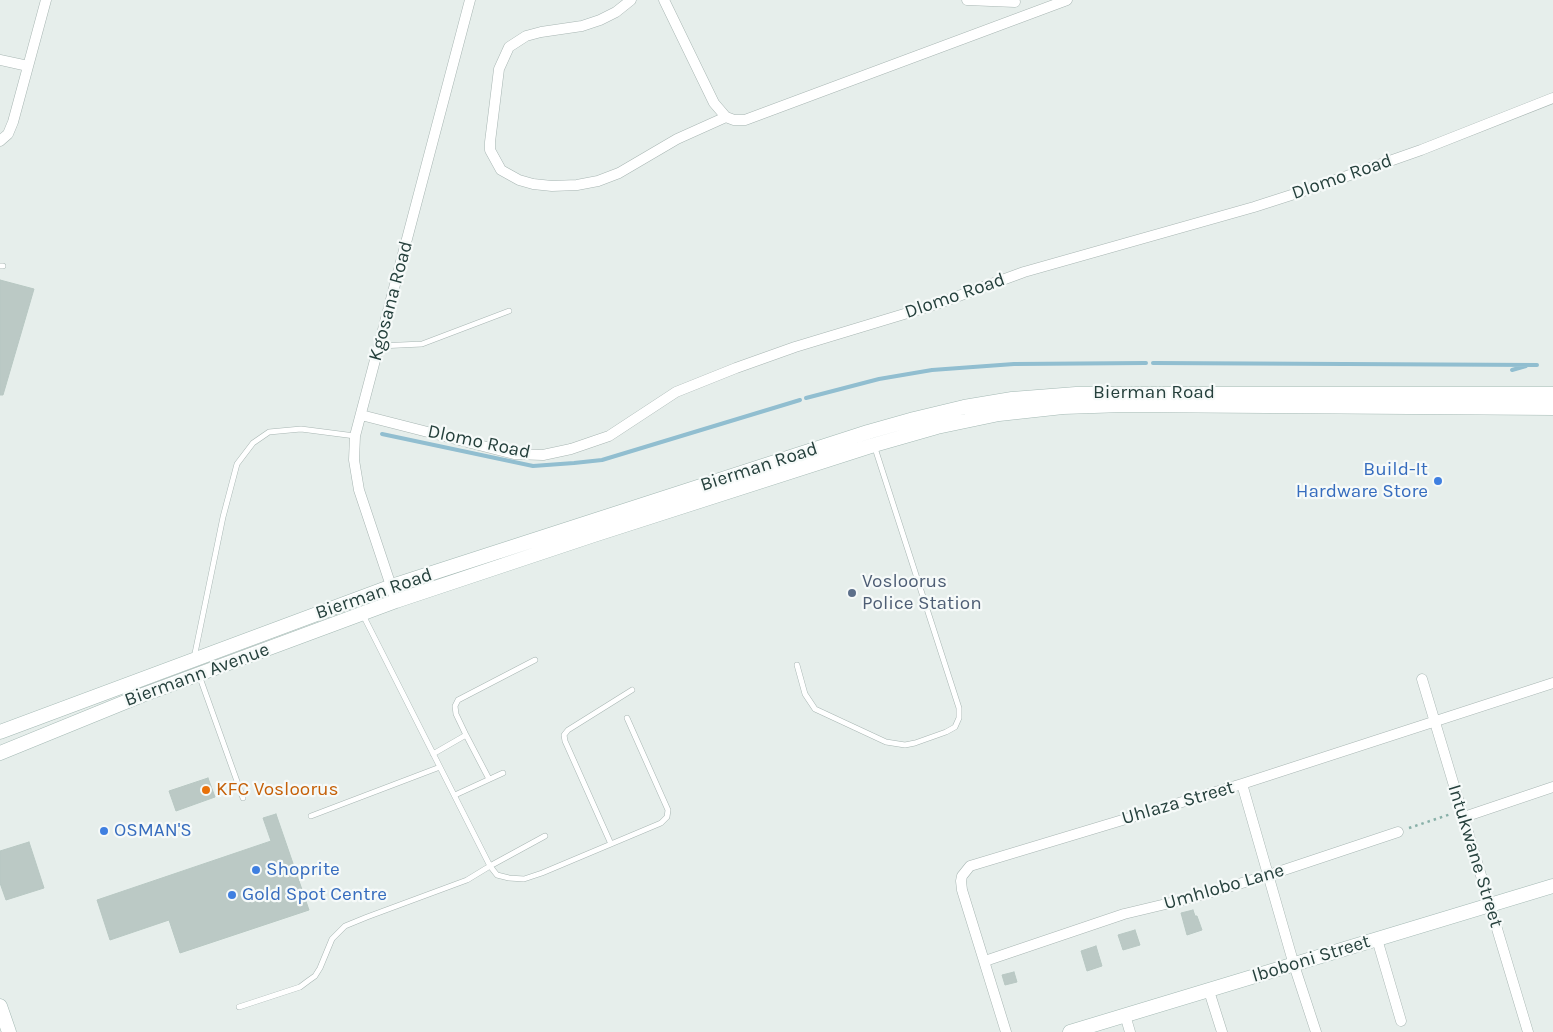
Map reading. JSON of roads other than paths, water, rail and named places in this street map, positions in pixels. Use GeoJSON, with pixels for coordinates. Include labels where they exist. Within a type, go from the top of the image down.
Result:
{"type":"FeatureCollection","features":[{"type":"Feature","properties":{"kind":"main road"},"geometry":{"type":"LineString","coordinates":[[1509,394],[1553,383]]}},
{"type":"Feature","properties":{"kind":"main road","name":"Bierman Road"},"geometry":{"type":"LineString","coordinates":[[0,732],[392,586],[868,432],[964,407],[1012,399],[1076,394],[1553,394]]}},
{"type":"Feature","properties":{"kind":"main road","name":"Bierman Road"},"geometry":{"type":"LineString","coordinates":[[396,601],[874,445],[937,427],[1000,414],[1063,407],[1133,405],[1553,408]]}},
{"type":"Feature","properties":{"kind":"main road","name":"Biermann Avenue"},"geometry":{"type":"LineString","coordinates":[[0,754],[140,696],[396,601]]}},
{"type":"Feature","properties":{"kind":"main road","name":"Iboboni Street"},"geometry":{"type":"LineString","coordinates":[[1070,1032],[1553,886]]}},
{"type":"Feature","properties":{"kind":"main road"},"geometry":{"type":"LineString","coordinates":[[0,1006],[9,1032]]}},
{"type":"Feature","properties":{"kind":"street"},"geometry":{"type":"LineString","coordinates":[[0,141],[8,134],[13,122],[46,0]]}},
{"type":"Feature","properties":{"kind":"street","name":"Kgosana Road"},"geometry":{"type":"LineString","coordinates":[[396,601],[359,490],[354,460],[356,436],[470,0]]}},
{"type":"Feature","properties":{"kind":"street"},"geometry":{"type":"LineString","coordinates":[[631,0],[616,12],[600,20],[582,26],[526,36],[509,48],[499,69],[490,142],[490,150],[501,170],[519,180],[533,184],[552,186],[577,185],[598,181],[619,173],[677,138],[726,117]]}},
{"type":"Feature","properties":{"kind":"street"},"geometry":{"type":"LineString","coordinates":[[664,0],[714,103],[726,117],[734,120],[757,117],[1067,0]]}},
{"type":"Feature","properties":{"kind":"street"},"geometry":{"type":"LineString","coordinates":[[967,0],[1014,1],[1019,18]]}},
{"type":"Feature","properties":{"kind":"street"},"geometry":{"type":"LineString","coordinates":[[0,60],[28,66]]}},
{"type":"Feature","properties":{"kind":"street","name":"Dlomo Road"},"geometry":{"type":"LineString","coordinates":[[361,415],[514,454],[543,455],[572,449],[609,436],[676,392],[744,365],[795,347],[934,305],[1024,272],[1310,189],[1430,146],[1553,98]]}},
{"type":"Feature","properties":{"kind":"street","name":"Intukwane Street"},"geometry":{"type":"LineString","coordinates":[[1422,680],[1528,1032]]}},
{"type":"Feature","properties":{"kind":"street","name":"Uhlaza Street"},"geometry":{"type":"LineString","coordinates":[[1006,1032],[962,890],[962,876],[970,866],[1242,784],[1553,683]]}},
{"type":"Feature","properties":{"kind":"street"},"geometry":{"type":"LineString","coordinates":[[1242,784],[1294,965],[1316,1032]]}},
{"type":"Feature","properties":{"kind":"street"},"geometry":{"type":"LineString","coordinates":[[1463,814],[1553,787]]}},
{"type":"Feature","properties":{"kind":"street","name":"Umhlobo Lane"},"geometry":{"type":"LineString","coordinates":[[985,961],[1124,914],[1191,898],[1268,875],[1398,832]]}},
{"type":"Feature","properties":{"kind":"street"},"geometry":{"type":"LineString","coordinates":[[1377,939],[1401,1021]]}},
{"type":"Feature","properties":{"kind":"street"},"geometry":{"type":"LineString","coordinates":[[1209,991],[1222,1032]]}},
{"type":"Feature","properties":{"kind":"street"},"geometry":{"type":"LineString","coordinates":[[1125,1015],[1130,1032]]}},
{"type":"Feature","properties":{"kind":"lane"},"geometry":{"type":"LineString","coordinates":[[379,346],[422,344],[508,311]]}},
{"type":"Feature","properties":{"kind":"lane"},"geometry":{"type":"LineString","coordinates":[[194,659],[222,517],[237,464],[253,443],[269,432],[301,429],[356,436]]}},
{"type":"Feature","properties":{"kind":"lane"},"geometry":{"type":"LineString","coordinates":[[797,665],[805,694],[814,709],[886,742],[895,744],[915,743],[955,727],[960,718],[959,708],[874,445]]}},
{"type":"Feature","properties":{"kind":"lane"},"geometry":{"type":"LineString","coordinates":[[362,614],[490,866],[497,875],[509,878],[524,878],[542,874],[661,823],[667,817],[668,810],[627,718]]}},
{"type":"Feature","properties":{"kind":"lane"},"geometry":{"type":"LineString","coordinates":[[489,779],[466,736],[454,706],[458,700],[535,660]]}},
{"type":"Feature","properties":{"kind":"lane"},"geometry":{"type":"LineString","coordinates":[[199,674],[243,798]]}},
{"type":"Feature","properties":{"kind":"lane"},"geometry":{"type":"LineString","coordinates":[[611,844],[565,741],[564,734],[632,690]]}},
{"type":"Feature","properties":{"kind":"lane"},"geometry":{"type":"LineString","coordinates":[[433,754],[466,736]]}},
{"type":"Feature","properties":{"kind":"lane"},"geometry":{"type":"LineString","coordinates":[[310,816],[440,767]]}},
{"type":"Feature","properties":{"kind":"lane"},"geometry":{"type":"LineString","coordinates":[[455,795],[503,773]]}},
{"type":"Feature","properties":{"kind":"lane"},"geometry":{"type":"LineString","coordinates":[[239,1007],[300,987],[315,976],[332,939],[345,926],[367,916],[458,884],[546,836]]}},
{"type":"Feature","properties":{"kind":"waterway"},"geometry":{"type":"LineString","coordinates":[[806,398],[879,379],[932,370],[1014,364],[1146,363]]}},
{"type":"Feature","properties":{"kind":"waterway"},"geometry":{"type":"LineString","coordinates":[[1153,363],[1537,365]]}},
{"type":"Feature","properties":{"kind":"waterway"},"geometry":{"type":"LineString","coordinates":[[1512,370],[1526,366]]}},
{"type":"Feature","properties":{"kind":"waterway"},"geometry":{"type":"LineString","coordinates":[[382,434],[533,466],[574,463],[602,460],[800,400]]}},
{"type":"Feature","properties":{"kind":"place","name":"Build-It Hardware Store"},"geometry":{"type":"Point","coordinates":[1438,481]}},
{"type":"Feature","properties":{"kind":"place","name":"Vosloorus Police Station"},"geometry":{"type":"Point","coordinates":[852,593]}},
{"type":"Feature","properties":{"kind":"place","name":"KFC Vosloorus"},"geometry":{"type":"Point","coordinates":[206,790]}},
{"type":"Feature","properties":{"kind":"place","name":"OSMAN'S"},"geometry":{"type":"Point","coordinates":[104,831]}},
{"type":"Feature","properties":{"kind":"place","name":"Shoprite"},"geometry":{"type":"Point","coordinates":[256,870]}},
{"type":"Feature","properties":{"kind":"place","name":"Gold Spot Centre"},"geometry":{"type":"Point","coordinates":[232,895]}}]}
